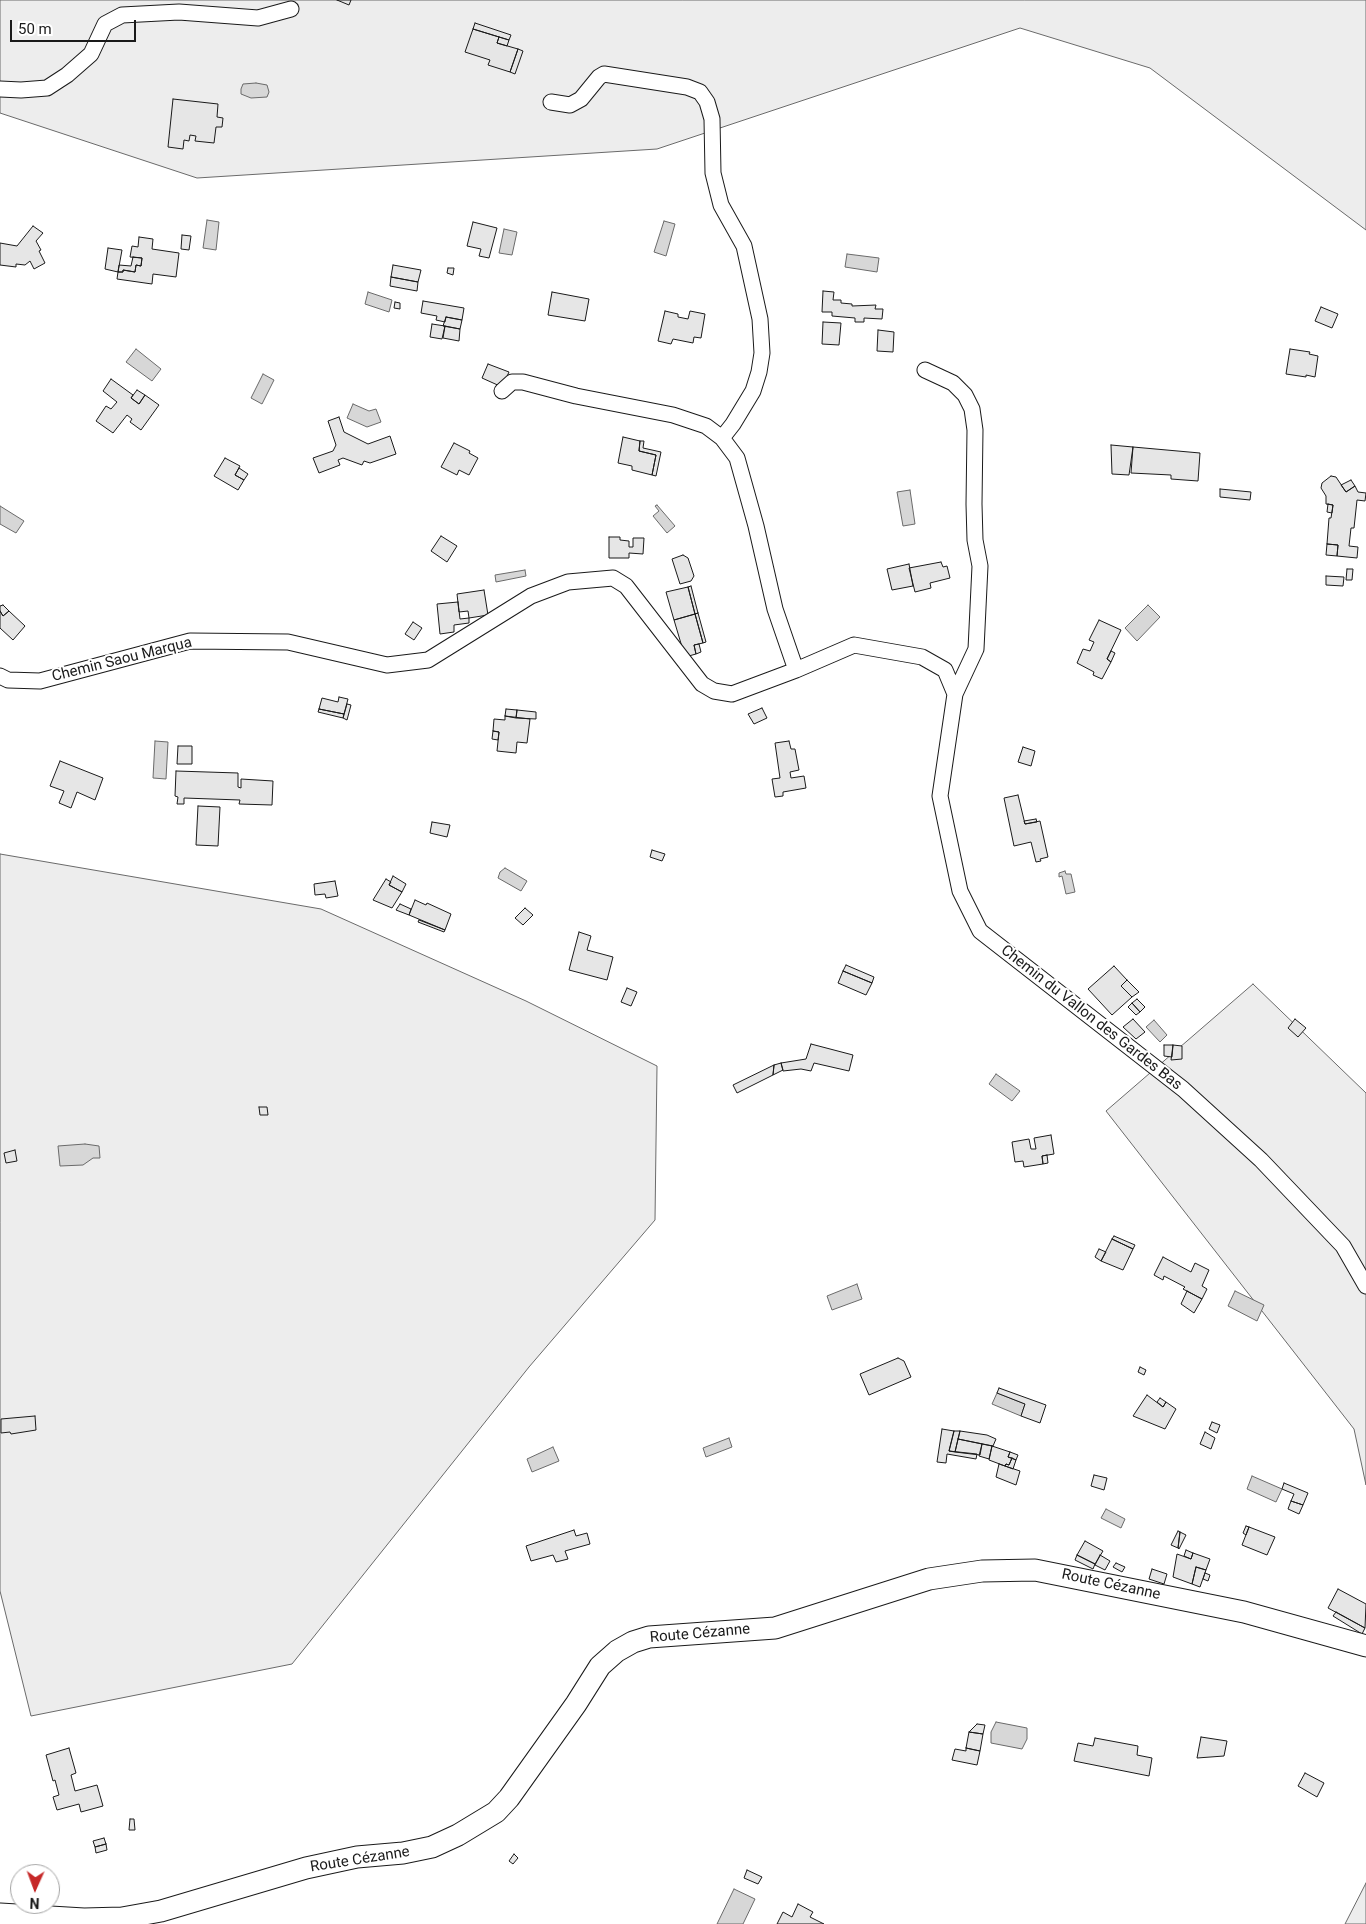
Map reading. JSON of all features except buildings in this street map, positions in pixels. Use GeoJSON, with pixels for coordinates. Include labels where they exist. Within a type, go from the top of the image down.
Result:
{"type":"FeatureCollection","features":[{"type":"Feature","properties":{"kind":"street"},"geometry":{"type":"LineString","coordinates":[[0,89],[47,88],[67,75],[91,54],[105,24],[122,15],[179,12],[258,18],[291,8]]}},
{"type":"Feature","properties":{"kind":"street"},"geometry":{"type":"LineString","coordinates":[[551,102],[570,105],[581,99],[599,77],[604,74],[687,87],[700,92],[707,102],[712,119],[713,173],[721,205],[744,246],[760,319],[762,353],[753,391],[722,438]]}},
{"type":"Feature","properties":{"kind":"street","name":"Chemin du Vallon des Gardes Bas"},"geometry":{"type":"LineString","coordinates":[[925,370],[953,383],[966,395],[972,409],[975,430],[975,540],[980,566],[976,649],[955,694],[940,796],[960,891],[980,931],[1183,1089],[1254,1153],[1343,1246],[1366,1286]]}},
{"type":"Feature","properties":{"kind":"street"},"geometry":{"type":"LineString","coordinates":[[502,391],[512,382],[523,382],[681,418],[706,426],[722,438],[737,458],[756,526],[775,609],[796,670],[854,645],[922,657],[945,670],[955,694]]}},
{"type":"Feature","properties":{"kind":"street","name":"Chemin Saou Marqua"},"geometry":{"type":"LineString","coordinates":[[0,676],[8,680],[40,681],[190,641],[288,642],[388,665],[428,660],[531,596],[568,582],[613,578],[626,586],[702,684],[714,691],[732,694],[796,670]]}},
{"type":"Feature","properties":{"kind":"street","name":"Route Cézanne"},"geometry":{"type":"LineString","coordinates":[[0,1914],[84,1919],[122,1918],[161,1911],[306,1868],[357,1857],[403,1853],[432,1847],[482,1821],[502,1805],[576,1704],[600,1666],[617,1651],[633,1642],[649,1637],[775,1628],[930,1579],[982,1571],[1035,1570],[1244,1612],[1366,1646]]}},
{"type":"Feature","properties":{"kind":"shaded area"},"geometry":{"type":"Polygon","coordinates":[[[0,0],[1366,0],[1366,230],[1150,68],[1020,28],[657,149],[197,178],[0,113],[0,0]]]}},
{"type":"Feature","properties":{"kind":"shaded area"},"geometry":{"type":"Polygon","coordinates":[[[256,83],[267,85],[269,92],[267,97],[251,98],[241,94],[243,84],[256,83]]]}},
{"type":"Feature","properties":{"kind":"shaded area"},"geometry":{"type":"Polygon","coordinates":[[[207,220],[219,222],[216,250],[203,248],[207,220]]]}},
{"type":"Feature","properties":{"kind":"shaded area"},"geometry":{"type":"Polygon","coordinates":[[[664,221],[675,224],[666,256],[654,252],[664,221]]]}},
{"type":"Feature","properties":{"kind":"shaded area"},"geometry":{"type":"Polygon","coordinates":[[[504,229],[517,232],[512,255],[499,253],[504,229]]]}},
{"type":"Feature","properties":{"kind":"shaded area"},"geometry":{"type":"Polygon","coordinates":[[[847,254],[879,258],[877,272],[845,267],[847,254]]]}},
{"type":"Feature","properties":{"kind":"shaded area"},"geometry":{"type":"Polygon","coordinates":[[[368,292],[392,300],[389,312],[365,304],[368,292]]]}},
{"type":"Feature","properties":{"kind":"shaded area"},"geometry":{"type":"Polygon","coordinates":[[[136,349],[161,369],[152,381],[126,362],[136,349]]]}},
{"type":"Feature","properties":{"kind":"shaded area"},"geometry":{"type":"Polygon","coordinates":[[[263,374],[274,380],[262,404],[251,398],[263,374]]]}},
{"type":"Feature","properties":{"kind":"shaded area"},"geometry":{"type":"Polygon","coordinates":[[[353,404],[369,411],[376,409],[381,422],[367,427],[347,418],[353,404]]]}},
{"type":"Feature","properties":{"kind":"shaded area"},"geometry":{"type":"Polygon","coordinates":[[[910,490],[915,524],[903,526],[897,492],[910,490]]]}},
{"type":"Feature","properties":{"kind":"shaded area"},"geometry":{"type":"Polygon","coordinates":[[[657,505],[675,526],[667,533],[653,516],[659,511],[655,506],[657,505]]]}},
{"type":"Feature","properties":{"kind":"shaded area"},"geometry":{"type":"Polygon","coordinates":[[[0,506],[24,521],[16,533],[0,524],[0,506]]]}},
{"type":"Feature","properties":{"kind":"shaded area"},"geometry":{"type":"Polygon","coordinates":[[[525,570],[526,576],[496,582],[495,575],[525,570]]]}},
{"type":"Feature","properties":{"kind":"shaded area"},"geometry":{"type":"Polygon","coordinates":[[[1148,605],[1160,617],[1137,641],[1125,628],[1148,605]]]}},
{"type":"Feature","properties":{"kind":"shaded area"},"geometry":{"type":"Polygon","coordinates":[[[155,741],[168,742],[166,779],[153,778],[155,741]]]}},
{"type":"Feature","properties":{"kind":"shaded area"},"geometry":{"type":"Polygon","coordinates":[[[0,854],[321,909],[526,1001],[657,1066],[655,1220],[529,1367],[292,1664],[31,1716],[0,1591],[0,854]]]}},
{"type":"Feature","properties":{"kind":"shaded area"},"geometry":{"type":"Polygon","coordinates":[[[505,868],[527,881],[521,891],[498,878],[500,872],[505,868]]]}},
{"type":"Feature","properties":{"kind":"shaded area"},"geometry":{"type":"Polygon","coordinates":[[[1065,871],[1066,874],[1071,874],[1075,892],[1066,894],[1062,876],[1059,877],[1059,873],[1065,871]]]}},
{"type":"Feature","properties":{"kind":"shaded area"},"geometry":{"type":"Polygon","coordinates":[[[1253,984],[1366,1093],[1366,1485],[1354,1429],[1106,1111],[1253,984]]]}},
{"type":"Feature","properties":{"kind":"shaded area"},"geometry":{"type":"Polygon","coordinates":[[[1154,1020],[1167,1035],[1160,1042],[1146,1027],[1154,1020]]]}},
{"type":"Feature","properties":{"kind":"shaded area"},"geometry":{"type":"Polygon","coordinates":[[[996,1074],[1020,1091],[1012,1101],[989,1084],[996,1074]]]}},
{"type":"Feature","properties":{"kind":"shaded area"},"geometry":{"type":"Polygon","coordinates":[[[85,1144],[99,1146],[100,1158],[93,1158],[83,1165],[60,1166],[58,1146],[85,1144]]]}},
{"type":"Feature","properties":{"kind":"shaded area"},"geometry":{"type":"Polygon","coordinates":[[[857,1284],[862,1299],[832,1310],[827,1296],[857,1284]]]}},
{"type":"Feature","properties":{"kind":"shaded area"},"geometry":{"type":"Polygon","coordinates":[[[1235,1291],[1264,1305],[1257,1321],[1228,1306],[1235,1291]]]}},
{"type":"Feature","properties":{"kind":"shaded area"},"geometry":{"type":"Polygon","coordinates":[[[997,1393],[1025,1404],[1021,1416],[992,1404],[997,1393]]]}},
{"type":"Feature","properties":{"kind":"shaded area"},"geometry":{"type":"Polygon","coordinates":[[[729,1438],[732,1447],[706,1457],[703,1448],[729,1438]]]}},
{"type":"Feature","properties":{"kind":"shaded area"},"geometry":{"type":"Polygon","coordinates":[[[553,1447],[559,1461],[532,1472],[527,1459],[553,1447]]]}},
{"type":"Feature","properties":{"kind":"shaded area"},"geometry":{"type":"Polygon","coordinates":[[[1252,1476],[1282,1489],[1276,1502],[1247,1489],[1252,1476]]]}},
{"type":"Feature","properties":{"kind":"shaded area"},"geometry":{"type":"Polygon","coordinates":[[[1106,1509],[1125,1519],[1121,1528],[1101,1518],[1106,1509]]]}},
{"type":"Feature","properties":{"kind":"shaded area"},"geometry":{"type":"Polygon","coordinates":[[[996,1722],[1027,1728],[1027,1739],[1022,1749],[991,1743],[991,1732],[996,1722]]]}},
{"type":"Feature","properties":{"kind":"shaded area"},"geometry":{"type":"Polygon","coordinates":[[[1366,1883],[1366,1924],[1345,1924],[1366,1883]]]}},
{"type":"Feature","properties":{"kind":"shaded area"},"geometry":{"type":"Polygon","coordinates":[[[734,1889],[755,1899],[743,1924],[717,1924],[734,1889]]]}}]}
